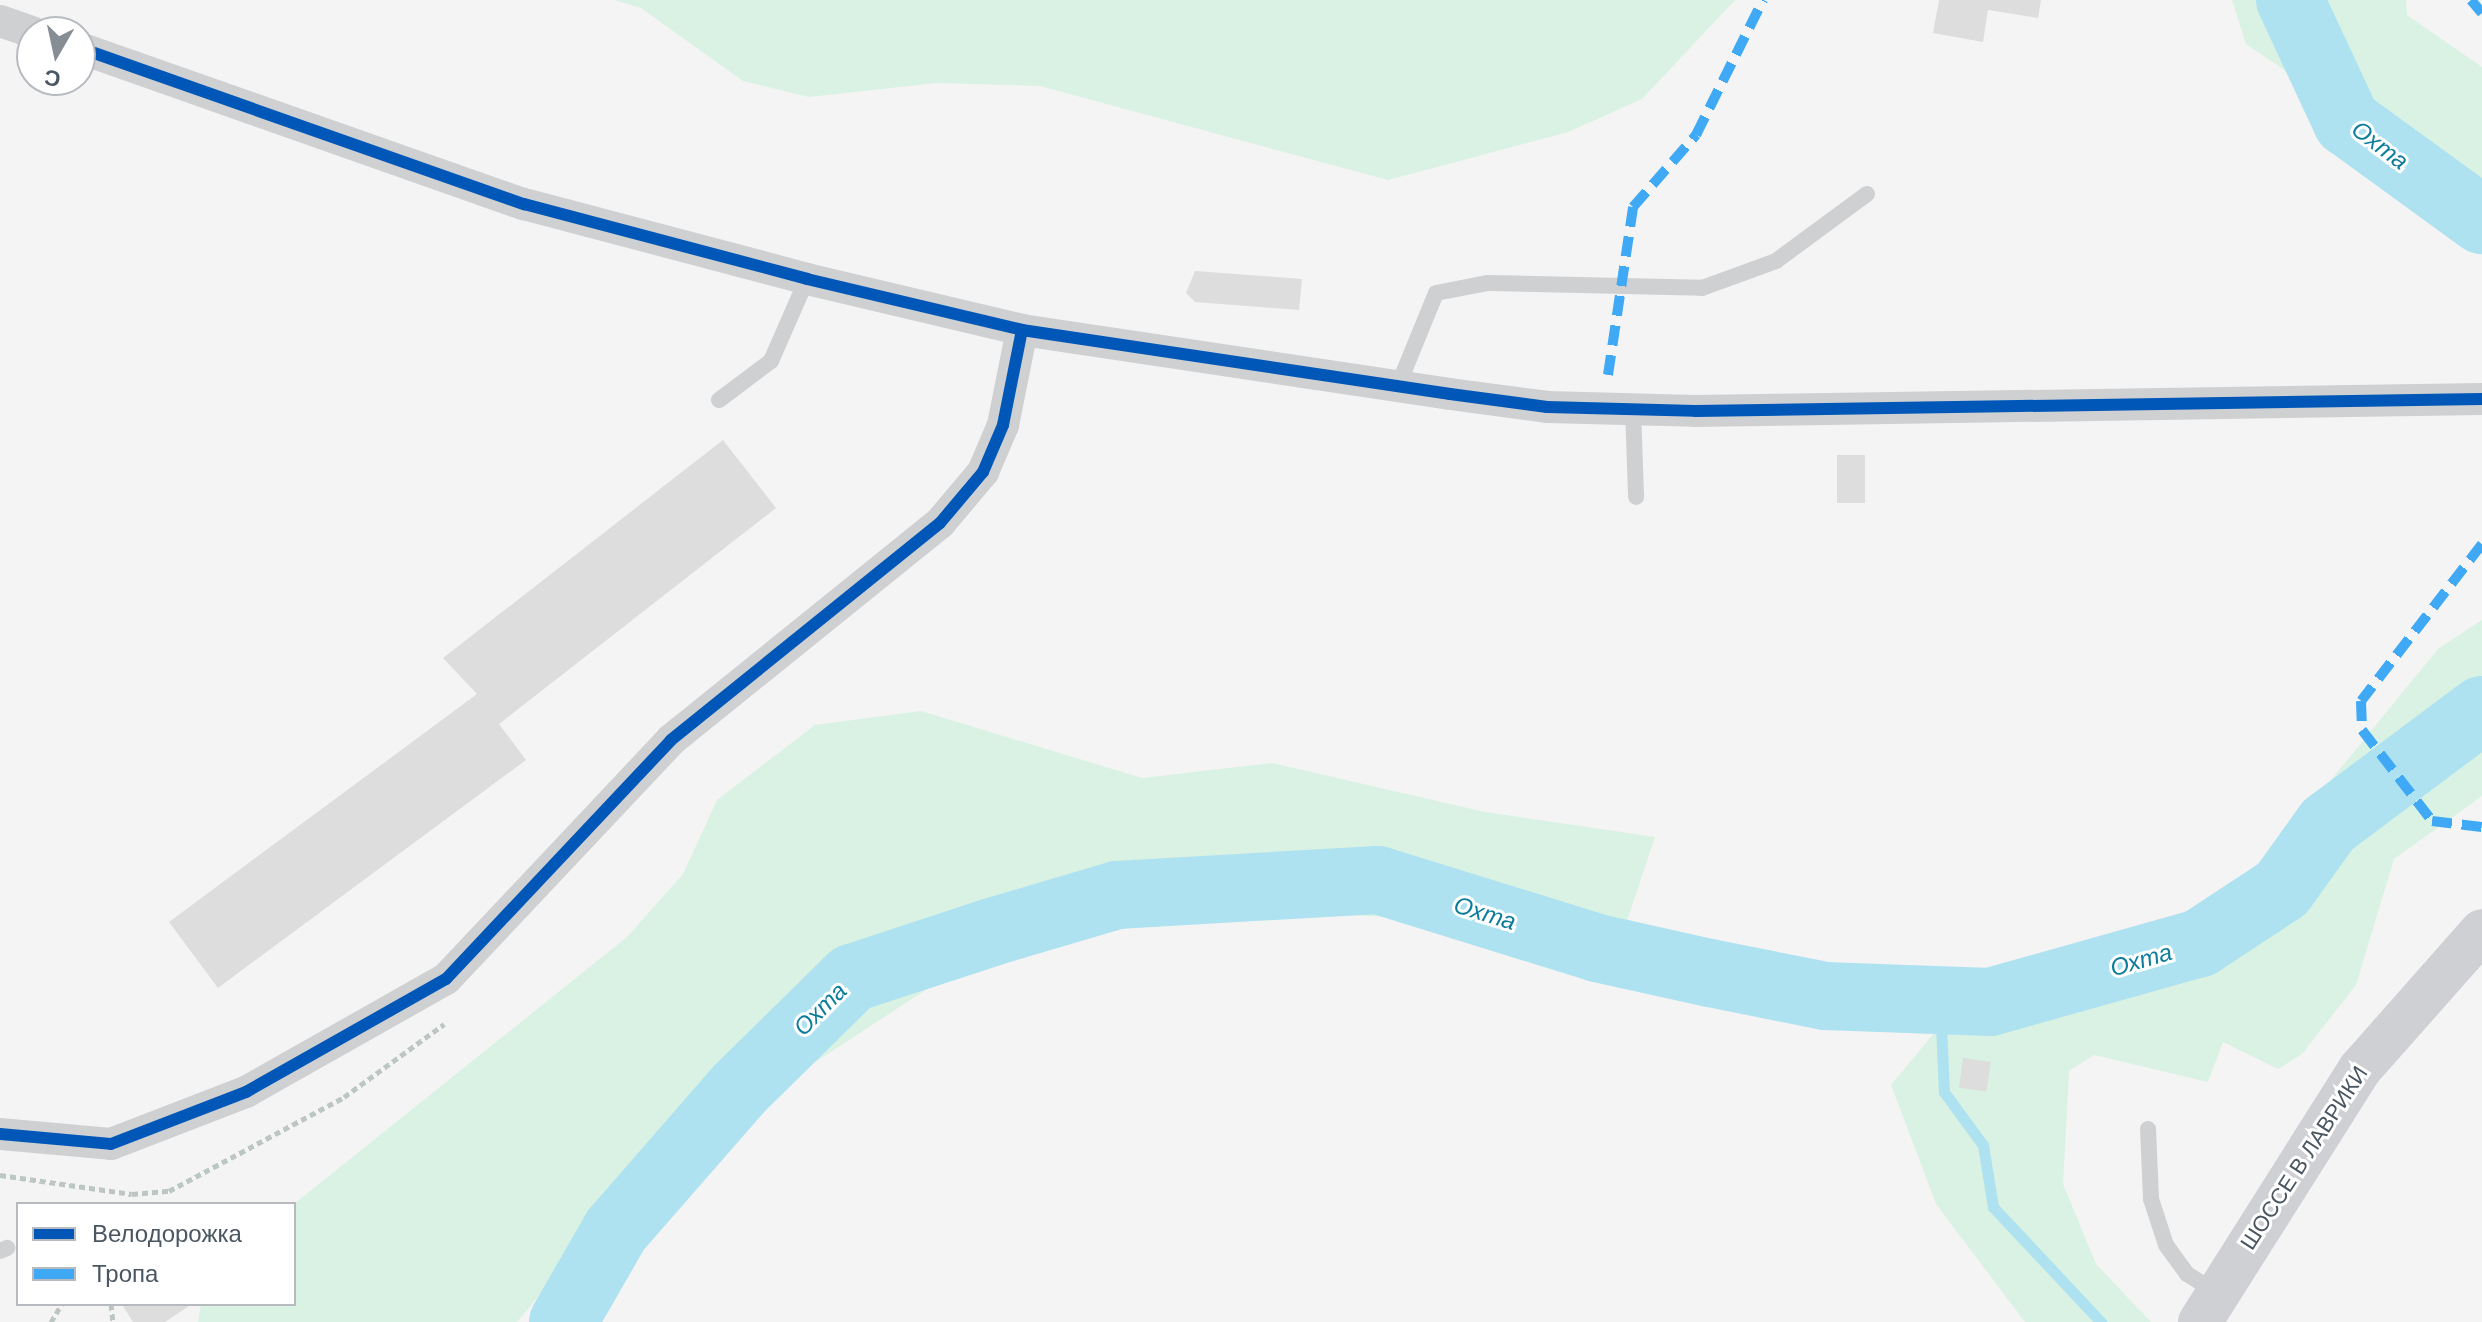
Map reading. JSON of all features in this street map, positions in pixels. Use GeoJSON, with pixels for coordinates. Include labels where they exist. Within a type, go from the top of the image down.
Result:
{"type":"FeatureCollection","features":[{"type":"Feature","properties":{"kind":"street"},"geometry":{"type":"LineString","coordinates":[[96,54],[524,204],[807,279],[1022,330],[1398,386],[1547,407],[1633,409],[2482,399]]}},
{"type":"Feature","properties":{"kind":"street"},"geometry":{"type":"LineString","coordinates":[[0,1134],[111,1144],[246,1092],[446,979],[671,740],[940,523],[983,472],[998,437],[1022,330]]}},
{"type":"Feature","properties":{"kind":"street","name":"ШОССЕ В ЛАВРИКИ"},"geometry":{"type":"LineString","coordinates":[[2209,1307],[2360,1069],[2482,931]]}},
{"type":"Feature","properties":{"kind":"lane"},"geometry":{"type":"LineString","coordinates":[[1398,386],[1413,332],[1436,293],[1488,283],[1702,288],[1776,261],[1867,194]]}},
{"type":"Feature","properties":{"kind":"lane"},"geometry":{"type":"LineString","coordinates":[[719,400],[771,361],[807,279]]}},
{"type":"Feature","properties":{"kind":"lane"},"geometry":{"type":"LineString","coordinates":[[1633,409],[1636,497]]}},
{"type":"Feature","properties":{"kind":"lane"},"geometry":{"type":"LineString","coordinates":[[2148,1129],[2151,1199],[2166,1245],[2209,1307]]}},
{"type":"Feature","properties":{"kind":"path"},"geometry":{"type":"LineString","coordinates":[[131,1202],[132,1194]]}},
{"type":"Feature","properties":{"kind":"green space"},"geometry":{"type":"Polygon","coordinates":[[[614,0],[1735,0],[1642,99],[1568,132],[1388,180],[1040,86],[936,83],[809,97],[743,81],[641,8],[614,0]]]}},
{"type":"Feature","properties":{"kind":"green space"},"geometry":{"type":"Polygon","coordinates":[[[2232,0],[2406,0],[2407,15],[2482,67],[2482,204],[2246,44],[2232,0]]]}},
{"type":"Feature","properties":{"kind":"green space"},"geometry":{"type":"Polygon","coordinates":[[[2482,620],[2482,796],[2394,859],[2356,985],[2302,1054],[2278,1069],[2223,1042],[2208,1082],[2094,1055],[2069,1071],[2063,1184],[2096,1264],[2151,1322],[2025,1322],[1936,1204],[1891,1085],[1988,968],[2094,958],[2210,928],[2438,649],[2482,620]]]}},
{"type":"Feature","properties":{"kind":"green space"},"geometry":{"type":"Polygon","coordinates":[[[921,711],[1142,778],[1272,763],[1485,812],[1655,837],[1625,927],[1162,907],[970,961],[777,1087],[573,1255],[517,1322],[198,1322],[201,1306],[296,1306],[296,1202],[627,937],[683,874],[717,800],[815,725],[921,711]]]}},
{"type":"Feature","properties":{"kind":"building"},"geometry":{"type":"Polygon","coordinates":[[[1939,0],[2041,0],[2038,18],[1988,10],[1983,42],[1933,33],[1939,0]]]}},
{"type":"Feature","properties":{"kind":"building"},"geometry":{"type":"Polygon","coordinates":[[[1195,271],[1302,279],[1299,310],[1195,302],[1186,293],[1195,271]]]}},
{"type":"Feature","properties":{"kind":"building"},"geometry":{"type":"Polygon","coordinates":[[[723,440],[776,508],[499,724],[526,760],[218,988],[169,922],[477,694],[443,658],[723,440]]]}},
{"type":"Feature","properties":{"kind":"building"},"geometry":{"type":"Polygon","coordinates":[[[1837,455],[1865,455],[1865,503],[1837,503],[1837,455]]]}},
{"type":"Feature","properties":{"kind":"building"},"geometry":{"type":"Polygon","coordinates":[[[1963,1058],[1991,1062],[1987,1092],[1959,1088],[1963,1058]]]}},
{"type":"Feature","properties":{"kind":"building"},"geometry":{"type":"Polygon","coordinates":[[[123,1306],[189,1306],[165,1322],[133,1322],[123,1306]]]}},
{"type":"Feature","properties":{"kind":"waterway","name":"Охта"},"geometry":{"type":"LineString","coordinates":[[2290,0],[2347,122],[2482,220]]}},
{"type":"Feature","properties":{"kind":"waterway","name":"Охта"},"geometry":{"type":"LineString","coordinates":[[563,1322],[616,1230],[738,1090],[852,978],[992,932],[1117,895],[1378,880],[1597,948],[1825,996],[1990,1002],[2200,943],[2282,889],[2328,825],[2482,710]]}},
{"type":"Feature","properties":{"kind":"waterway"},"geometry":{"type":"LineString","coordinates":[[1940,1002],[1944,1092],[1983,1145],[1993,1207],[2101,1322]]}},
{"type":"Feature","properties":{"kind":"marked path"},"geometry":{"type":"LineString","coordinates":[[1608,375],[1633,207],[1696,135],[1763,0]]}},
{"type":"Feature","properties":{"kind":"marked path"},"geometry":{"type":"LineString","coordinates":[[2471,0],[2482,13]]}},
{"type":"Feature","properties":{"kind":"marked path"},"geometry":{"type":"LineString","coordinates":[[2482,544],[2361,701],[2362,730],[2432,821],[2482,827]]}},
{"type":"Feature","properties":{"kind":"cycle path"},"geometry":{"type":"LineString","coordinates":[[96,54],[524,204],[807,279],[1022,330],[1450,394],[1547,407],[1695,411],[2482,399]]}},
{"type":"Feature","properties":{"kind":"cycle path"},"geometry":{"type":"LineString","coordinates":[[0,1134],[111,1144],[246,1092],[446,979],[671,740],[940,523],[983,472],[1003,425],[1022,330]]}}]}
